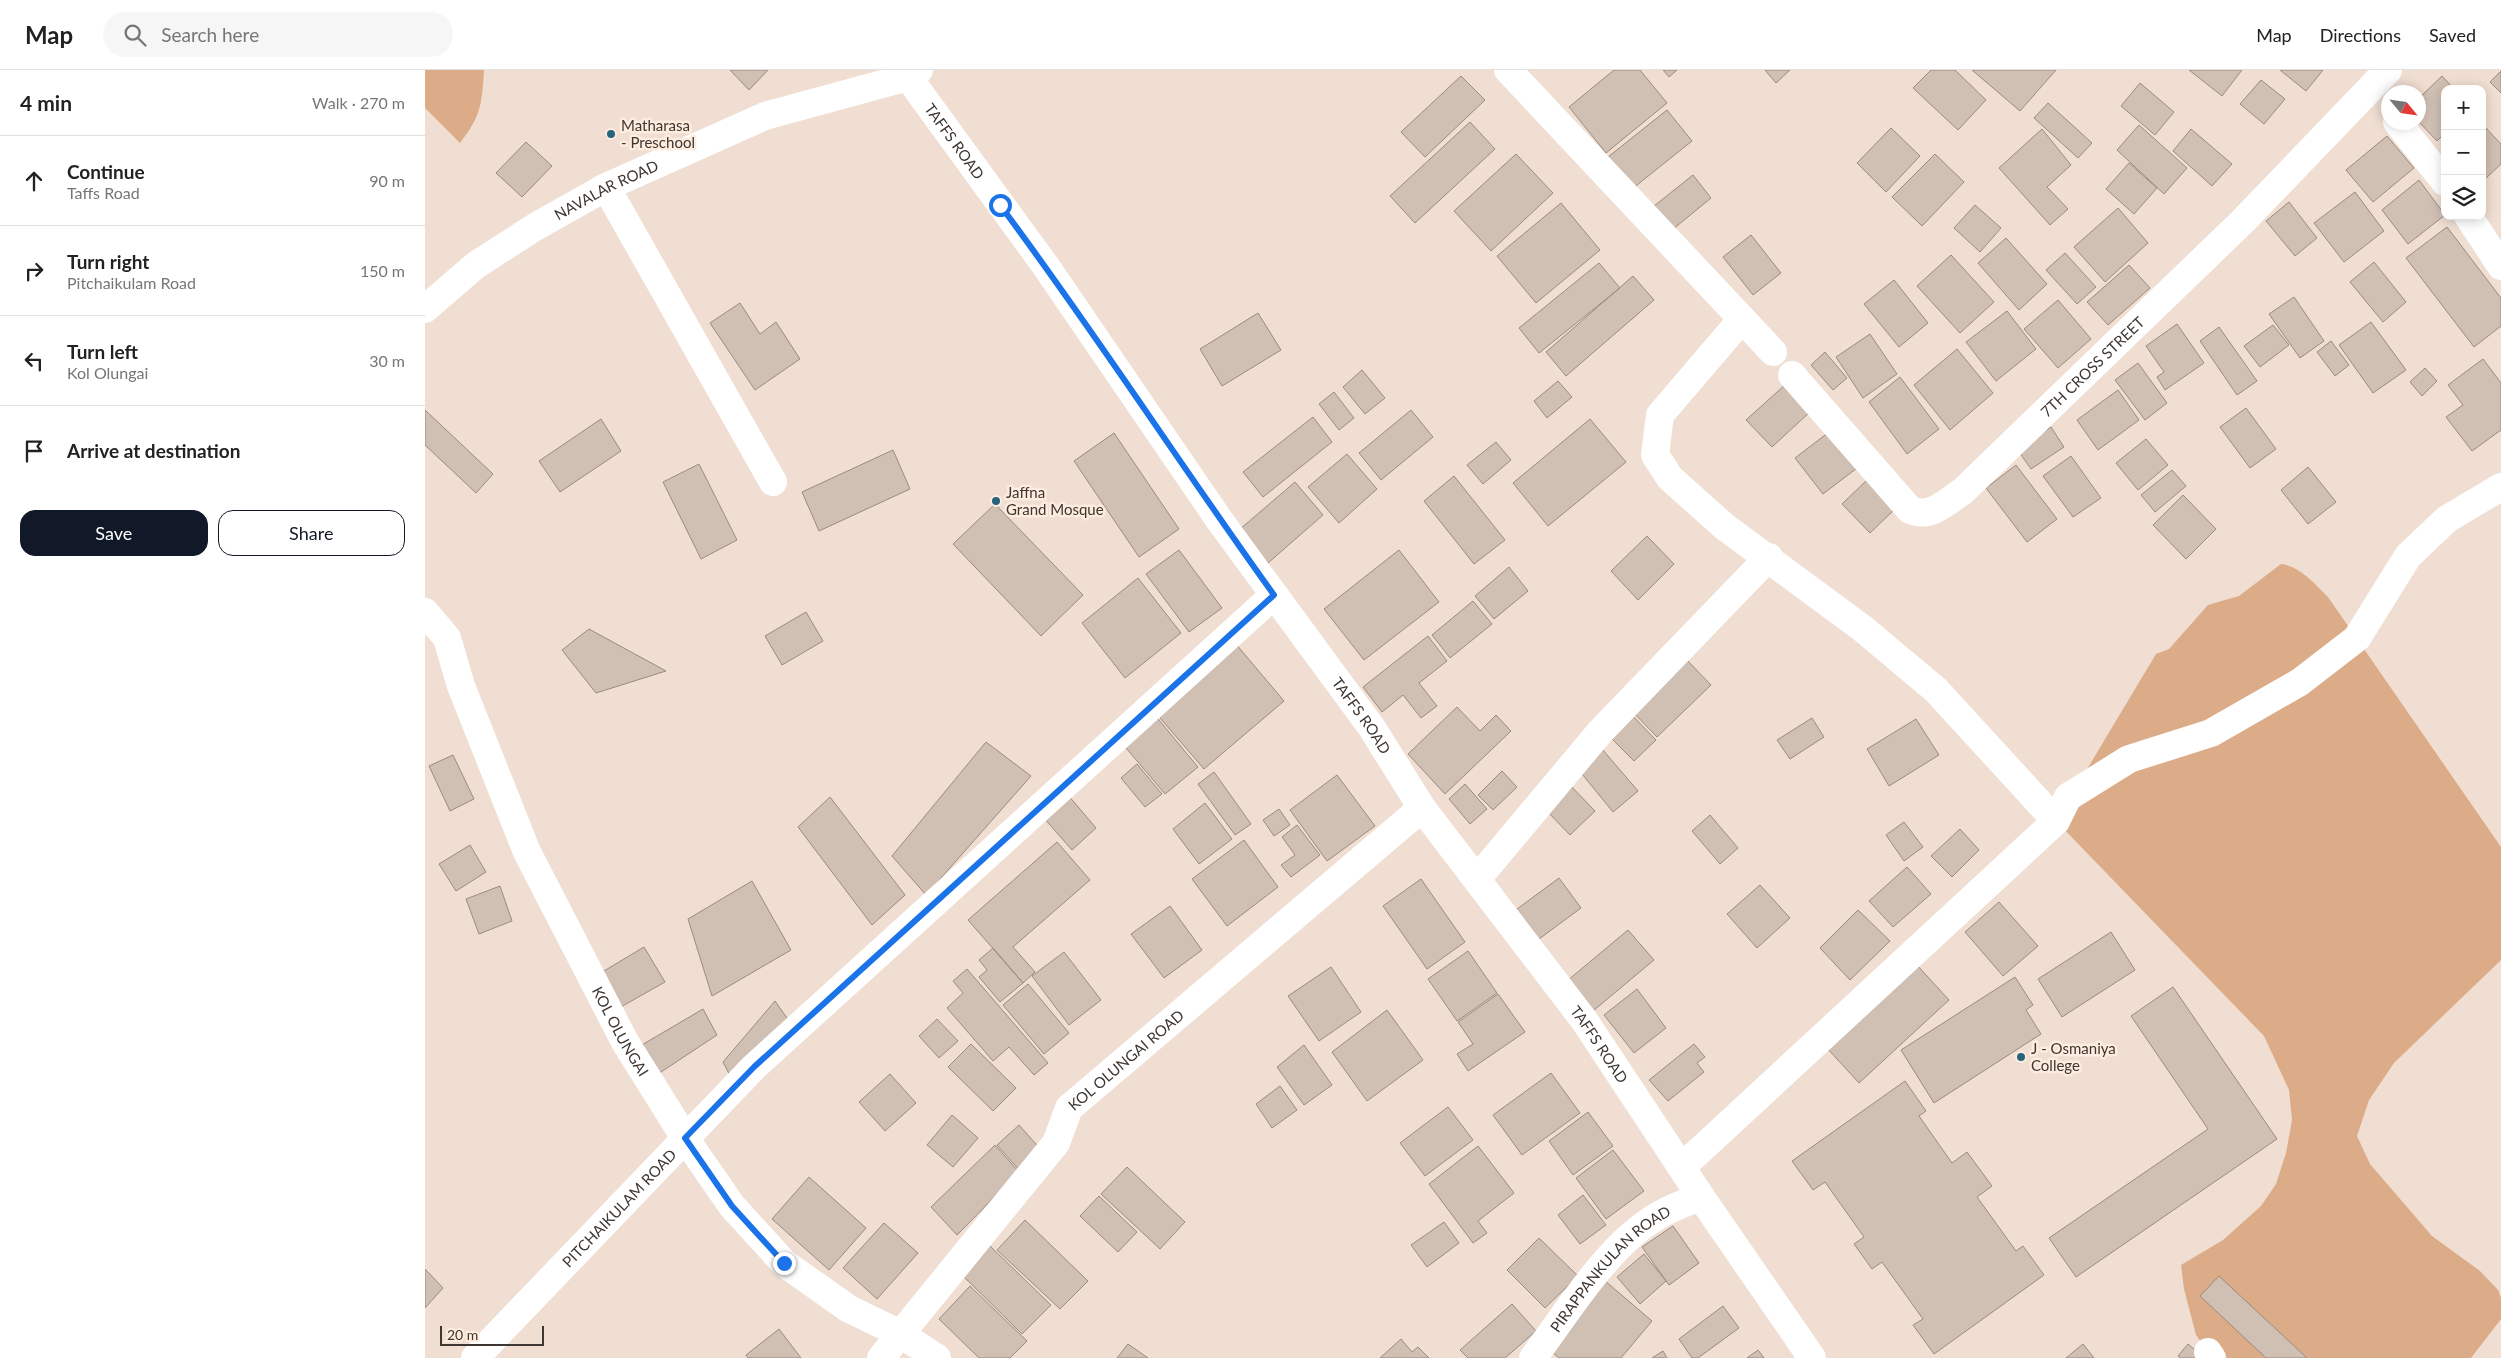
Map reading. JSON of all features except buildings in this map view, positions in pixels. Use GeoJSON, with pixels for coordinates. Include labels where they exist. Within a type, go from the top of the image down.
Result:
{"type":"FeatureCollection","features":[{"type":"Feature","properties":{"kind":"street"},"geometry":{"type":"LineString","coordinates":[[1508,70],[1773,352]]}},
{"type":"Feature","properties":{"kind":"street","name":"7TH CROSS STREET"},"geometry":{"type":"LineString","coordinates":[[1792,375],[1910,510],[1921,514],[1932,512],[1963,491],[2243,222],[2388,70]]}},
{"type":"Feature","properties":{"kind":"street","name":"NAVALAR ROAD"},"geometry":{"type":"LineString","coordinates":[[425,309],[476,266],[535,227],[606,187],[765,116],[910,72]]}},
{"type":"Feature","properties":{"kind":"street","name":"TAFFS ROAD"},"geometry":{"type":"LineString","coordinates":[[910,72],[1209,505],[1372,728],[1422,808],[1584,1020],[1701,1197],[1812,1358]]}},
{"type":"Feature","properties":{"kind":"street"},"geometry":{"type":"LineString","coordinates":[[2369,89],[2381,103]]}},
{"type":"Feature","properties":{"kind":"street"},"geometry":{"type":"LineString","coordinates":[[2403,130],[2441,177]]}},
{"type":"Feature","properties":{"kind":"street"},"geometry":{"type":"LineString","coordinates":[[606,187],[773,482]]}},
{"type":"Feature","properties":{"kind":"street"},"geometry":{"type":"LineString","coordinates":[[2471,220],[2501,266]]}},
{"type":"Feature","properties":{"kind":"street"},"geometry":{"type":"LineString","coordinates":[[1742,319],[1660,415],[1655,455],[1670,478],[1725,527],[1769,557],[1862,628],[1936,690],[2056,821]]}},
{"type":"Feature","properties":{"kind":"street"},"geometry":{"type":"LineString","coordinates":[[1682,1167],[2056,821],[2068,797],[2129,759],[2211,733],[2300,682],[2357,638],[2407,556],[2447,519],[2501,487]]}},
{"type":"Feature","properties":{"kind":"street"},"geometry":{"type":"LineString","coordinates":[[1477,879],[1600,732],[1769,557]]}},
{"type":"Feature","properties":{"kind":"street","name":"PITCHAIKULAM ROAD"},"geometry":{"type":"LineString","coordinates":[[475,1358],[754,1067],[1274,595]]}},
{"type":"Feature","properties":{"kind":"street","name":"KOL OLUNGAI"},"geometry":{"type":"LineString","coordinates":[[425,612],[447,638],[461,686],[527,852],[625,1042],[685,1138],[732,1206],[784,1263],[849,1309],[899,1333],[937,1358]]}},
{"type":"Feature","properties":{"kind":"street","name":"KOL OLUNGAI ROAD"},"geometry":{"type":"LineString","coordinates":[[881,1358],[899,1333],[1056,1143],[1069,1108],[1422,808]]}},
{"type":"Feature","properties":{"kind":"street","name":"PIRAPPANKULAN ROAD"},"geometry":{"type":"LineString","coordinates":[[1533,1358],[1622,1245],[1654,1218],[1679,1205],[1701,1197]]}},
{"type":"Feature","properties":{"kind":"shaded area"},"geometry":{"type":"Polygon","coordinates":[[[425,70],[484,70],[479,109],[467,134],[460,143],[425,108],[425,70]]]}},
{"type":"Feature","properties":{"kind":"shaded area"},"geometry":{"type":"Polygon","coordinates":[[[2281,564],[2288,565],[2301,572],[2328,597],[2501,847],[2501,960],[2394,1063],[2369,1100],[2357,1136],[2370,1164],[2432,1236],[2480,1271],[2498,1290],[2501,1298],[2501,1319],[2471,1358],[2212,1358],[2196,1335],[2184,1289],[2181,1265],[2223,1240],[2261,1206],[2276,1184],[2286,1153],[2292,1120],[2289,1090],[2264,1036],[2056,821],[2156,654],[2169,649],[2208,605],[2239,596],[2281,564]]]}},
{"type":"Feature","properties":{"kind":"place","name":"Matharasa - Preschool"},"geometry":{"type":"Point","coordinates":[611,134]}},
{"type":"Feature","properties":{"kind":"place","name":"Jaffna Grand Mosque"},"geometry":{"type":"Point","coordinates":[996,501]}},
{"type":"Feature","properties":{"kind":"place","name":"J - Osmaniya College"},"geometry":{"type":"Point","coordinates":[2021,1057]}},
{"type":"Feature","properties":{"kind":"route"},"geometry":{"type":"LineString","coordinates":[[784,1263],[732,1206],[685,1138],[754,1067],[1274,595],[1077,314],[1045,265],[1000,205]]}}]}
